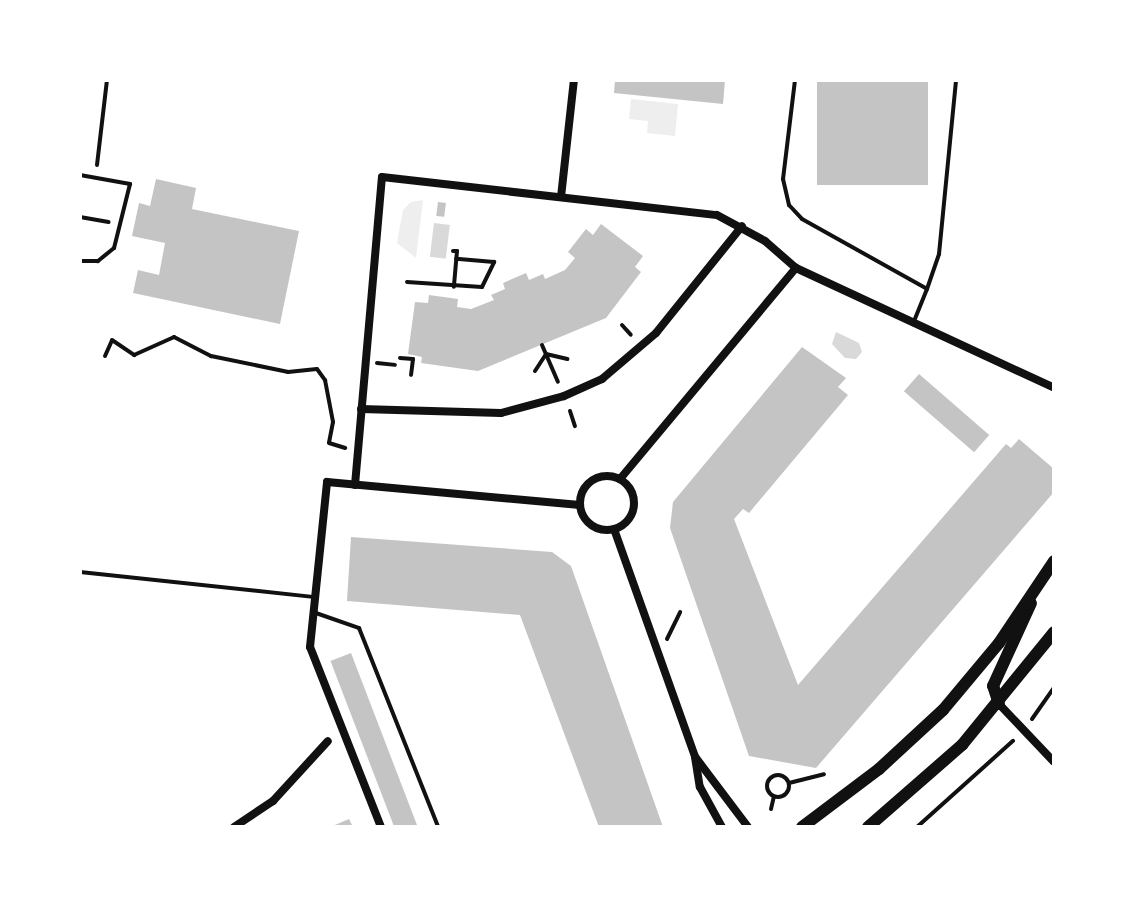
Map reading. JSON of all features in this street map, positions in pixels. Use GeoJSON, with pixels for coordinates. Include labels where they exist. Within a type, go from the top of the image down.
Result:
{"type":"FeatureCollection","features":[{"type":"Feature","properties":{"kind":"main road"},"geometry":{"type":"LineString","coordinates":[[802,827],[879,769],[943,710],[1034,592],[1054,561]]}},
{"type":"Feature","properties":{"kind":"main road"},"geometry":{"type":"LineString","coordinates":[[999,704],[993,686],[1026,622],[1034,592]]}},
{"type":"Feature","properties":{"kind":"main road"},"geometry":{"type":"LineString","coordinates":[[868,827],[999,704],[1054,632]]}},
{"type":"Feature","properties":{"kind":"street"},"geometry":{"type":"LineString","coordinates":[[561,197],[574,80]]}},
{"type":"Feature","properties":{"kind":"street"},"geometry":{"type":"LineString","coordinates":[[355,485],[382,177],[710,213],[742,226],[796,268],[1054,388]]}},
{"type":"Feature","properties":{"kind":"street"},"geometry":{"type":"LineString","coordinates":[[361,409],[489,415],[552,400],[602,379],[656,333],[742,226]]}},
{"type":"Feature","properties":{"kind":"street"},"geometry":{"type":"LineString","coordinates":[[620,479],[796,268]]}},
{"type":"Feature","properties":{"kind":"street"},"geometry":{"type":"LineString","coordinates":[[604,476],[620,479],[634,502],[628,519],[614,529],[587,522],[580,505],[589,483],[604,476]]}},
{"type":"Feature","properties":{"kind":"street"},"geometry":{"type":"LineString","coordinates":[[381,827],[314,663],[311,612],[327,482],[580,505]]}},
{"type":"Feature","properties":{"kind":"street"},"geometry":{"type":"LineString","coordinates":[[614,529],[695,757],[700,787],[722,827]]}},
{"type":"Feature","properties":{"kind":"street"},"geometry":{"type":"LineString","coordinates":[[999,704],[1054,762]]}},
{"type":"Feature","properties":{"kind":"street"},"geometry":{"type":"LineString","coordinates":[[234,827],[273,801],[328,741]]}},
{"type":"Feature","properties":{"kind":"street"},"geometry":{"type":"LineString","coordinates":[[695,757],[748,827]]}},
{"type":"Feature","properties":{"kind":"lane"},"geometry":{"type":"LineString","coordinates":[[795,80],[783,179],[789,205],[802,219],[927,289]]}},
{"type":"Feature","properties":{"kind":"lane"},"geometry":{"type":"LineString","coordinates":[[913,324],[939,254],[956,80]]}},
{"type":"Feature","properties":{"kind":"lane"},"geometry":{"type":"LineString","coordinates":[[80,175],[130,184],[114,248],[98,261],[80,261]]}},
{"type":"Feature","properties":{"kind":"lane"},"geometry":{"type":"LineString","coordinates":[[80,572],[313,597]]}},
{"type":"Feature","properties":{"kind":"lane"},"geometry":{"type":"LineString","coordinates":[[311,612],[359,628],[438,827]]}},
{"type":"Feature","properties":{"kind":"path"},"geometry":{"type":"LineString","coordinates":[[100,148],[107,80]]}},
{"type":"Feature","properties":{"kind":"path"},"geometry":{"type":"LineString","coordinates":[[453,251],[456,259],[454,287]]}},
{"type":"Feature","properties":{"kind":"path"},"geometry":{"type":"LineString","coordinates":[[407,282],[479,290],[494,262],[456,259]]}},
{"type":"Feature","properties":{"kind":"path"},"geometry":{"type":"LineString","coordinates":[[105,356],[112,340],[134,355],[174,337],[211,356],[284,372],[317,369],[325,380],[333,422],[329,443],[345,448]]}},
{"type":"Feature","properties":{"kind":"path"},"geometry":{"type":"LineString","coordinates":[[542,345],[558,382]]}},
{"type":"Feature","properties":{"kind":"path"},"geometry":{"type":"LineString","coordinates":[[546,354],[567,359]]}},
{"type":"Feature","properties":{"kind":"path"},"geometry":{"type":"LineString","coordinates":[[535,371],[546,354]]}},
{"type":"Feature","properties":{"kind":"path"},"geometry":{"type":"LineString","coordinates":[[400,358],[413,359],[411,375]]}},
{"type":"Feature","properties":{"kind":"path"},"geometry":{"type":"LineString","coordinates":[[570,411],[575,426]]}},
{"type":"Feature","properties":{"kind":"path"},"geometry":{"type":"LineString","coordinates":[[659,656],[680,612]]}},
{"type":"Feature","properties":{"kind":"path"},"geometry":{"type":"LineString","coordinates":[[1030,721],[1054,688]]}},
{"type":"Feature","properties":{"kind":"path"},"geometry":{"type":"LineString","coordinates":[[917,827],[1014,740]]}},
{"type":"Feature","properties":{"kind":"path"},"geometry":{"type":"LineString","coordinates":[[789,783],[824,774]]}},
{"type":"Feature","properties":{"kind":"path"},"geometry":{"type":"LineString","coordinates":[[774,796],[767,787],[771,777],[782,775],[789,783]]}},
{"type":"Feature","properties":{"kind":"path"},"geometry":{"type":"LineString","coordinates":[[774,796],[784,795],[789,783]]}},
{"type":"Feature","properties":{"kind":"path"},"geometry":{"type":"LineString","coordinates":[[771,809],[774,796]]}},
{"type":"Feature","properties":{"kind":"shaded area"},"geometry":{"type":"Polygon","coordinates":[[[631,99],[678,104],[675,136],[647,133],[648,121],[629,119],[631,99]]]}},
{"type":"Feature","properties":{"kind":"shaded area"},"geometry":{"type":"Polygon","coordinates":[[[423,200],[416,258],[397,243],[403,210],[411,202],[423,200]]]}},
{"type":"Feature","properties":{"kind":"shaded area"},"geometry":{"type":"Polygon","coordinates":[[[434,223],[450,225],[446,259],[430,257],[434,223]]]}},
{"type":"Feature","properties":{"kind":"shaded area"},"geometry":{"type":"Polygon","coordinates":[[[836,332],[859,343],[862,352],[856,359],[845,358],[832,344],[836,332]]]}},
{"type":"Feature","properties":{"kind":"building"},"geometry":{"type":"Polygon","coordinates":[[[615,80],[725,80],[723,104],[614,93],[615,80]]]}},
{"type":"Feature","properties":{"kind":"building"},"geometry":{"type":"Polygon","coordinates":[[[817,80],[928,80],[928,185],[817,185],[817,80]]]}},
{"type":"Feature","properties":{"kind":"building"},"geometry":{"type":"Polygon","coordinates":[[[156,179],[196,188],[192,209],[299,231],[280,324],[133,293],[138,270],[159,275],[165,243],[132,236],[139,203],[150,206],[156,179]]]}},
{"type":"Feature","properties":{"kind":"building"},"geometry":{"type":"Polygon","coordinates":[[[438,202],[446,203],[444,217],[436,216],[438,202]]]}},
{"type":"Feature","properties":{"kind":"building"},"geometry":{"type":"Polygon","coordinates":[[[601,224],[643,256],[635,267],[641,272],[606,318],[478,371],[421,363],[422,357],[408,354],[415,302],[428,303],[429,295],[458,299],[457,307],[471,309],[494,300],[491,295],[505,289],[503,283],[526,273],[529,280],[543,274],[545,279],[565,270],[575,258],[568,252],[586,229],[593,235],[601,224]]]}},
{"type":"Feature","properties":{"kind":"building"},"geometry":{"type":"Polygon","coordinates":[[[802,347],[846,378],[838,387],[848,395],[749,513],[743,509],[734,519],[798,685],[1006,444],[1011,448],[1019,439],[1054,469],[1054,492],[816,768],[749,756],[670,528],[673,502],[802,347]]]}},
{"type":"Feature","properties":{"kind":"building"},"geometry":{"type":"Polygon","coordinates":[[[919,374],[989,435],[974,452],[904,391],[919,374]]]}},
{"type":"Feature","properties":{"kind":"building"},"geometry":{"type":"Polygon","coordinates":[[[351,537],[552,552],[571,566],[663,827],[599,827],[520,615],[347,601],[351,537]]]}},
{"type":"Feature","properties":{"kind":"building"},"geometry":{"type":"Polygon","coordinates":[[[351,653],[418,827],[394,827],[330,661],[351,653]]]}},
{"type":"Feature","properties":{"kind":"building"},"geometry":{"type":"Polygon","coordinates":[[[349,819],[353,827],[330,827],[349,819]]]}}]}
